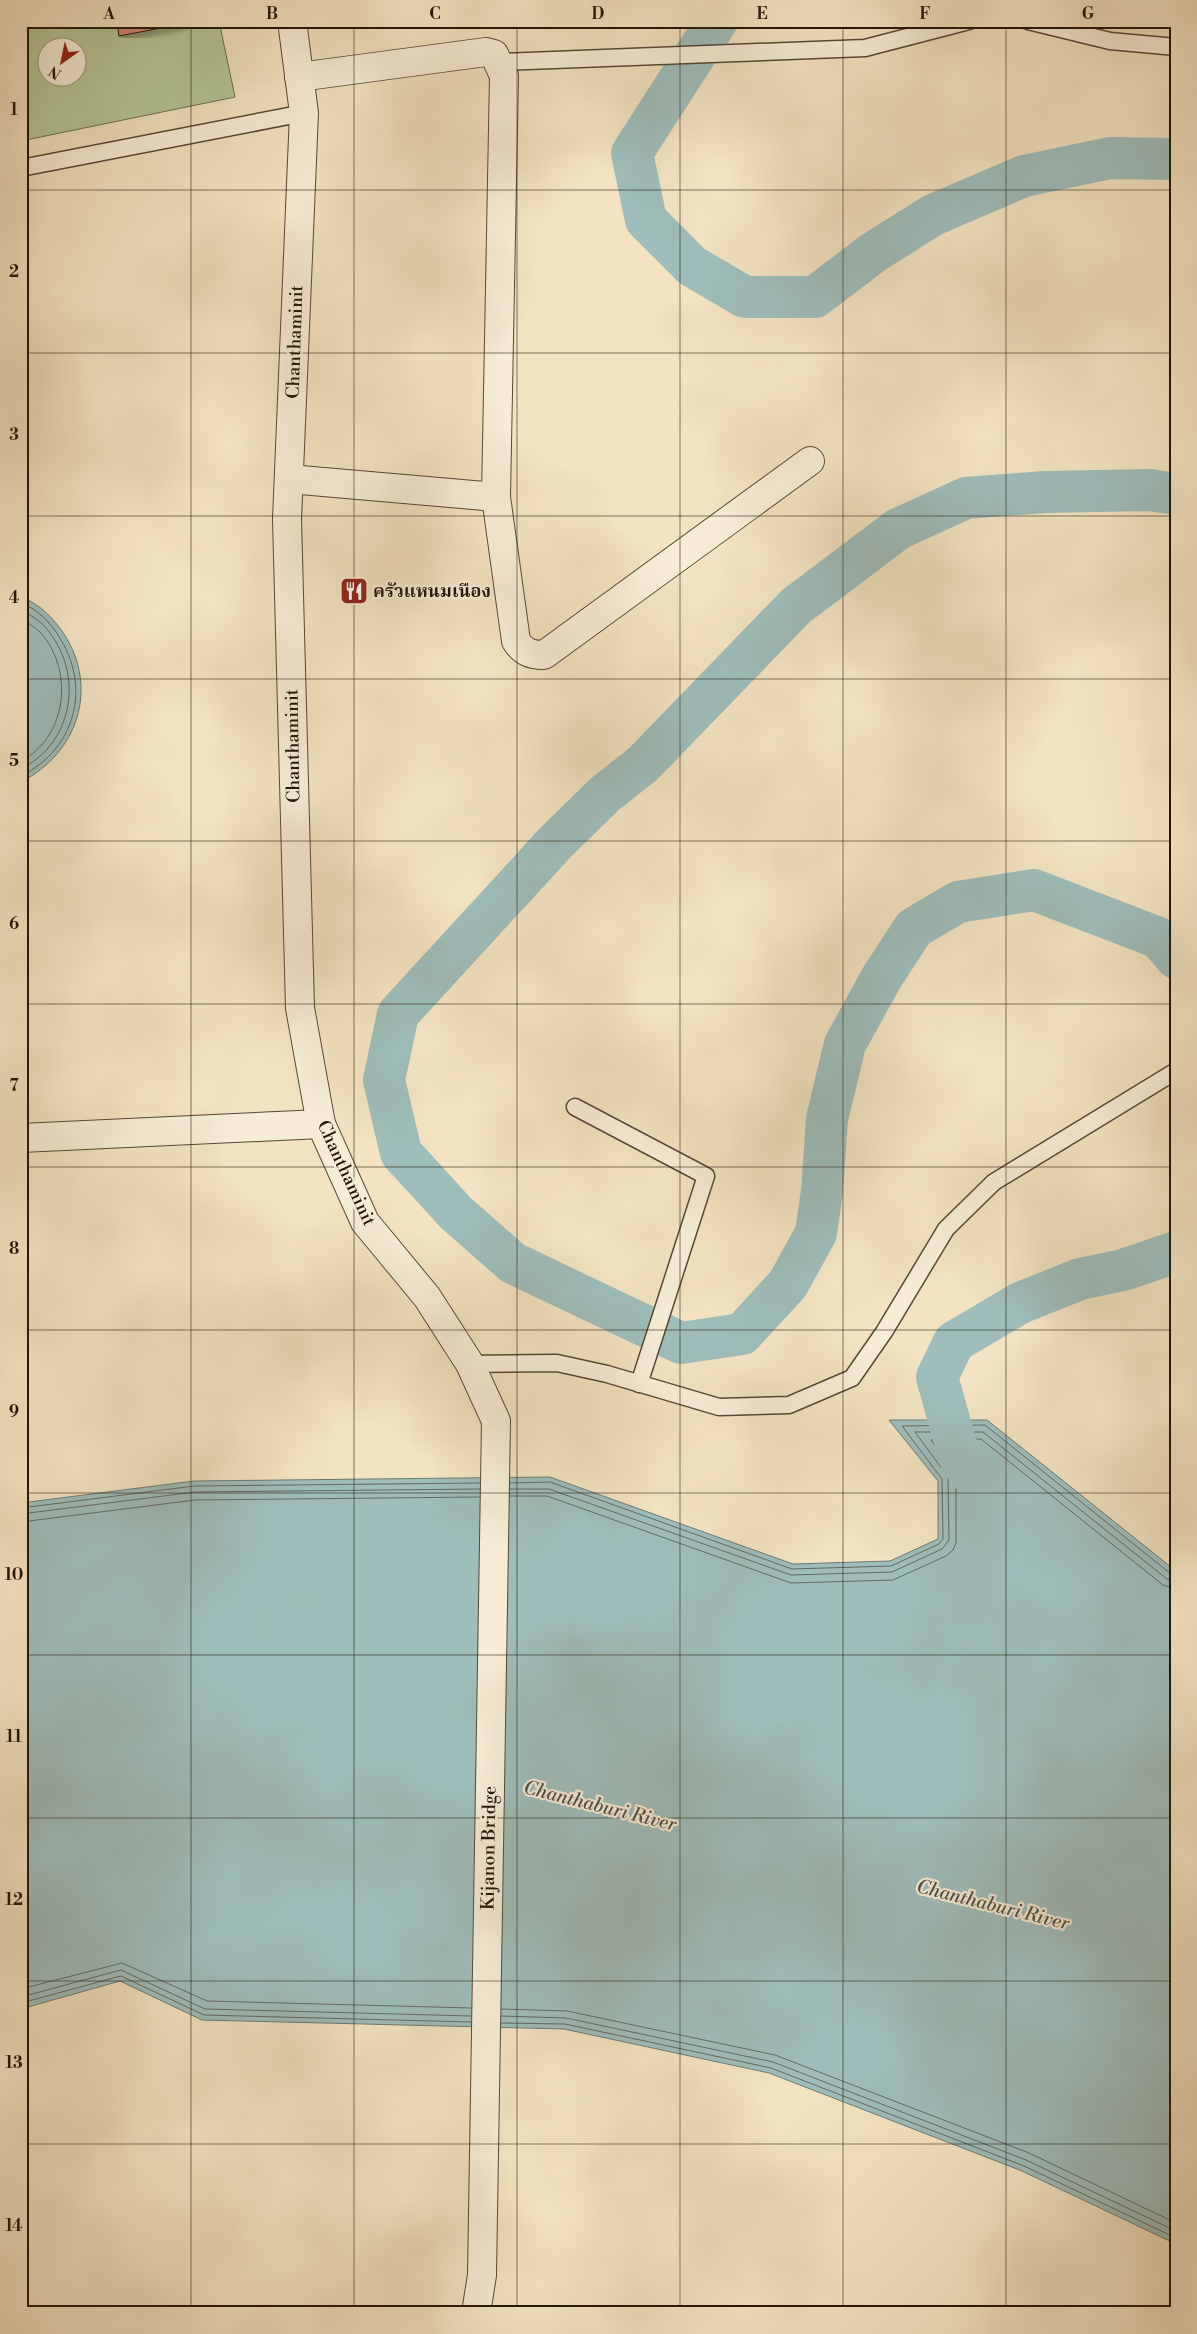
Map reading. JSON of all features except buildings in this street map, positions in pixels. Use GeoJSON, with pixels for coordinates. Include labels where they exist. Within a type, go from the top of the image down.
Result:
{"type":"FeatureCollection","features":[{"type":"Feature","properties":{"kind":"street","name":"Chanthaminit"},"geometry":{"type":"LineString","coordinates":[[292,21],[304,113],[287,518],[300,1008],[321,1124],[365,1222],[427,1297],[470,1364],[496,1421]]}},
{"type":"Feature","properties":{"kind":"street"},"geometry":{"type":"LineString","coordinates":[[299,77],[486,52],[494,54],[500,62],[504,76],[496,497],[516,641],[520,648],[531,655],[544,655],[810,461]]}},
{"type":"Feature","properties":{"kind":"street"},"geometry":{"type":"LineString","coordinates":[[289,479],[496,497]]}},
{"type":"Feature","properties":{"kind":"street"},"geometry":{"type":"LineString","coordinates":[[21,1138],[321,1124]]}},
{"type":"Feature","properties":{"kind":"street","name":"Kijanon Bridge"},"geometry":{"type":"LineString","coordinates":[[476,2313],[482,2275],[496,1421]]}},
{"type":"Feature","properties":{"kind":"lane"},"geometry":{"type":"LineString","coordinates":[[500,62],[865,48],[969,21]]}},
{"type":"Feature","properties":{"kind":"lane"},"geometry":{"type":"LineString","coordinates":[[1028,21],[1110,41],[1176,47]]}},
{"type":"Feature","properties":{"kind":"lane"},"geometry":{"type":"LineString","coordinates":[[21,168],[304,113]]}},
{"type":"Feature","properties":{"kind":"lane"},"geometry":{"type":"LineString","coordinates":[[470,1364],[557,1363],[719,1407],[789,1405],[852,1378],[884,1332],[946,1229],[994,1182],[1176,1071]]}},
{"type":"Feature","properties":{"kind":"lane"},"geometry":{"type":"LineString","coordinates":[[576,1107],[706,1176],[639,1384]]}},
{"type":"Feature","properties":{"kind":"green space"},"geometry":{"type":"Polygon","coordinates":[[[21,21],[219,21],[235,97],[21,141],[21,21]]]}},
{"type":"Feature","properties":{"kind":"water"},"geometry":{"type":"Polygon","coordinates":[[[21,597],[34,603],[46,612],[64,634],[75,655],[80,676],[81,697],[77,717],[69,737],[57,754],[41,770],[21,782],[21,597]]]}},
{"type":"Feature","properties":{"kind":"water","name":"Chanthaburi River"},"geometry":{"type":"Polygon","coordinates":[[[889,1420],[987,1420],[1176,1571],[1176,2244],[1022,2171],[769,2073],[564,2029],[202,2020],[120,1981],[21,2009],[21,1503],[194,1481],[550,1477],[793,1564],[890,1561],[938,1539],[938,1481],[889,1420]]]}},
{"type":"Feature","properties":{"kind":"waterway"},"geometry":{"type":"LineString","coordinates":[[717,21],[632,153],[646,220],[692,266],[745,297],[815,297],[874,252],[933,215],[1024,176],[1110,158],[1176,159]]}},
{"type":"Feature","properties":{"kind":"waterway"},"geometry":{"type":"LineString","coordinates":[[1176,494],[1150,490],[1045,492],[966,498],[898,529],[796,606],[643,764],[605,794],[555,843],[398,1014],[384,1080],[401,1153],[456,1213],[513,1263],[681,1343],[742,1334],[788,1284],[816,1233],[822,1191],[827,1119],[845,1044],[882,977],[914,928],[958,902],[1034,890],[1159,938],[1176,958]]}},
{"type":"Feature","properties":{"kind":"waterway"},"geometry":{"type":"LineString","coordinates":[[970,1473],[960,1459],[937,1377],[954,1342],[1020,1303],[1080,1279],[1123,1270],[1176,1252]]}},
{"type":"Feature","properties":{"kind":"place","name":"ครัวแหนมเนือง"},"geometry":{"type":"Point","coordinates":[354,591]}}]}
